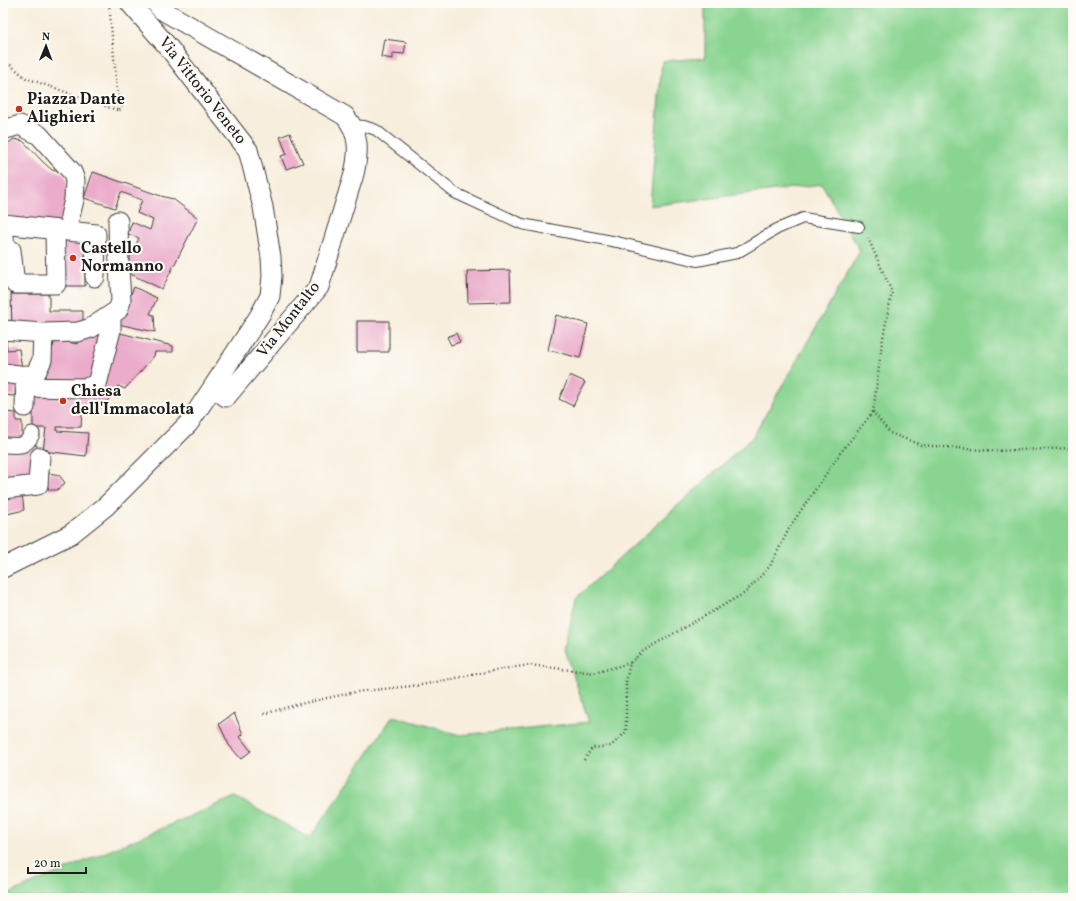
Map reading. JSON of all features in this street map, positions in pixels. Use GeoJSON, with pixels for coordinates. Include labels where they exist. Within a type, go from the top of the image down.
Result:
{"type":"FeatureCollection","features":[{"type":"Feature","properties":{"kind":"street","name":"Via Vittorio Veneto"},"geometry":{"type":"LineString","coordinates":[[130,3],[170,48],[248,150],[263,207],[271,257],[272,276],[270,296],[260,315],[213,387]]}},
{"type":"Feature","properties":{"kind":"street"},"geometry":{"type":"LineString","coordinates":[[156,3],[162,10],[345,116],[352,125]]}},
{"type":"Feature","properties":{"kind":"street"},"geometry":{"type":"LineString","coordinates":[[3,130],[20,125],[39,135],[72,172],[75,180],[74,200],[70,216]]}},
{"type":"Feature","properties":{"kind":"street","name":"Via Montalto"},"geometry":{"type":"LineString","coordinates":[[213,387],[226,397],[319,287],[354,174],[358,156],[356,134],[352,125]]}},
{"type":"Feature","properties":{"kind":"street"},"geometry":{"type":"LineString","coordinates":[[3,330],[8,332],[43,333],[78,332],[91,328],[118,310],[121,300],[118,221]]}},
{"type":"Feature","properties":{"kind":"street"},"geometry":{"type":"LineString","coordinates":[[55,230],[56,284],[15,284],[11,250],[5,249],[3,224],[96,234],[96,277]]}},
{"type":"Feature","properties":{"kind":"street"},"geometry":{"type":"LineString","coordinates":[[22,380],[86,388],[97,384],[111,330],[111,315]]}},
{"type":"Feature","properties":{"kind":"street"},"geometry":{"type":"LineString","coordinates":[[22,380],[34,377],[42,360],[43,333]]}},
{"type":"Feature","properties":{"kind":"street"},"geometry":{"type":"LineString","coordinates":[[22,380],[25,407]]}},
{"type":"Feature","properties":{"kind":"street"},"geometry":{"type":"LineString","coordinates":[[3,568],[71,534],[106,506],[189,423],[213,387]]}},
{"type":"Feature","properties":{"kind":"street"},"geometry":{"type":"LineString","coordinates":[[3,445],[23,445],[28,443],[32,434]]}},
{"type":"Feature","properties":{"kind":"street"},"geometry":{"type":"LineString","coordinates":[[3,488],[38,484],[40,457]]}},
{"type":"Feature","properties":{"kind":"lane"},"geometry":{"type":"LineString","coordinates":[[352,125],[364,126],[376,130],[455,193],[522,224],[617,242],[697,261],[737,253],[777,230],[803,218],[859,227]]}},
{"type":"Feature","properties":{"kind":"path"},"geometry":{"type":"LineString","coordinates":[[3,64],[8,63],[26,78],[119,111],[122,106],[117,90],[109,3]]}},
{"type":"Feature","properties":{"kind":"path"},"geometry":{"type":"LineString","coordinates":[[264,714],[295,705],[355,692],[421,685],[496,670],[530,665],[594,673],[630,663],[643,651],[744,593],[770,566],[791,525],[840,452],[873,412],[882,343],[892,292],[869,239],[859,227]]}},
{"type":"Feature","properties":{"kind":"path"},"geometry":{"type":"LineString","coordinates":[[873,412],[890,433],[921,445],[994,451],[1073,448]]}},
{"type":"Feature","properties":{"kind":"path"},"geometry":{"type":"LineString","coordinates":[[584,760],[592,748],[612,746],[626,732],[626,682],[630,663]]}},
{"type":"Feature","properties":{"kind":"green space"},"geometry":{"type":"Polygon","coordinates":[[[705,3],[1073,3],[1073,898],[3,898],[3,896],[235,797],[310,838],[393,716],[460,735],[589,722],[565,649],[576,598],[752,438],[860,251],[822,184],[650,206],[662,61],[705,58],[705,3]]]}},
{"type":"Feature","properties":{"kind":"building"},"geometry":{"type":"Polygon","coordinates":[[[384,39],[406,42],[404,54],[393,53],[393,59],[381,57],[384,39]]]}},
{"type":"Feature","properties":{"kind":"building"},"geometry":{"type":"Polygon","coordinates":[[[290,133],[303,163],[286,169],[281,156],[287,154],[280,137],[290,133]]]}},
{"type":"Feature","properties":{"kind":"building"},"geometry":{"type":"Polygon","coordinates":[[[14,139],[23,141],[52,170],[60,172],[66,177],[68,195],[63,224],[3,219],[3,147],[14,139]]]}},
{"type":"Feature","properties":{"kind":"building"},"geometry":{"type":"Polygon","coordinates":[[[93,172],[173,199],[198,218],[162,289],[124,271],[139,238],[128,234],[132,222],[150,230],[153,220],[137,213],[142,200],[121,192],[115,208],[84,198],[93,172]]]}},
{"type":"Feature","properties":{"kind":"building","name":"Castello Normanno"},"geometry":{"type":"Polygon","coordinates":[[[62,240],[85,240],[85,286],[62,286],[62,240]]]}},
{"type":"Feature","properties":{"kind":"building"},"geometry":{"type":"Polygon","coordinates":[[[510,270],[511,302],[468,303],[467,271],[510,270]]]}},
{"type":"Feature","properties":{"kind":"building"},"geometry":{"type":"Polygon","coordinates":[[[134,287],[157,298],[150,314],[154,315],[155,332],[118,324],[134,287]]]}},
{"type":"Feature","properties":{"kind":"building"},"geometry":{"type":"Polygon","coordinates":[[[11,294],[49,294],[49,311],[83,311],[83,327],[12,327],[11,294]]]}},
{"type":"Feature","properties":{"kind":"building"},"geometry":{"type":"Polygon","coordinates":[[[556,315],[588,324],[580,358],[548,350],[556,315]]]}},
{"type":"Feature","properties":{"kind":"building"},"geometry":{"type":"Polygon","coordinates":[[[357,321],[389,321],[389,352],[357,352],[357,321]]]}},
{"type":"Feature","properties":{"kind":"building"},"geometry":{"type":"Polygon","coordinates":[[[116,332],[173,346],[173,352],[155,352],[154,356],[125,389],[118,386],[110,398],[98,410],[82,410],[81,427],[57,427],[57,431],[88,433],[86,456],[43,451],[46,428],[33,428],[33,392],[93,396],[100,390],[116,332]]]}},
{"type":"Feature","properties":{"kind":"building"},"geometry":{"type":"Polygon","coordinates":[[[90,333],[106,333],[94,381],[39,382],[56,339],[77,344],[80,337],[90,333]]]}},
{"type":"Feature","properties":{"kind":"building"},"geometry":{"type":"Polygon","coordinates":[[[456,333],[460,342],[451,345],[447,337],[456,333]]]}},
{"type":"Feature","properties":{"kind":"building"},"geometry":{"type":"Polygon","coordinates":[[[3,336],[6,337],[7,350],[19,349],[22,369],[3,368],[3,336]]]}},
{"type":"Feature","properties":{"kind":"building"},"geometry":{"type":"Polygon","coordinates":[[[570,375],[585,382],[573,406],[559,399],[570,375]]]}},
{"type":"Feature","properties":{"kind":"building"},"geometry":{"type":"Polygon","coordinates":[[[3,377],[16,379],[15,396],[3,395],[3,377]]]}},
{"type":"Feature","properties":{"kind":"building"},"geometry":{"type":"Polygon","coordinates":[[[3,412],[16,413],[16,421],[22,421],[22,441],[3,442],[3,412]]]}},
{"type":"Feature","properties":{"kind":"building"},"geometry":{"type":"Polygon","coordinates":[[[37,445],[36,480],[3,484],[3,448],[37,445]]]}},
{"type":"Feature","properties":{"kind":"building"},"geometry":{"type":"Polygon","coordinates":[[[49,473],[59,475],[65,483],[57,490],[49,490],[47,484],[49,473]]]}},
{"type":"Feature","properties":{"kind":"building"},"geometry":{"type":"Polygon","coordinates":[[[22,493],[24,510],[3,515],[3,495],[22,493]]]}},
{"type":"Feature","properties":{"kind":"building"},"geometry":{"type":"Polygon","coordinates":[[[234,713],[243,734],[240,737],[251,751],[241,759],[229,745],[219,724],[234,713]]]}},
{"type":"Feature","properties":{"kind":"place","name":"Piazza Dante Alighieri"},"geometry":{"type":"Point","coordinates":[19,109]}},
{"type":"Feature","properties":{"kind":"place","name":"Castello Normanno"},"geometry":{"type":"Point","coordinates":[73,258]}},
{"type":"Feature","properties":{"kind":"place","name":"Chiesa dell'Immacolata"},"geometry":{"type":"Point","coordinates":[63,401]}}]}
